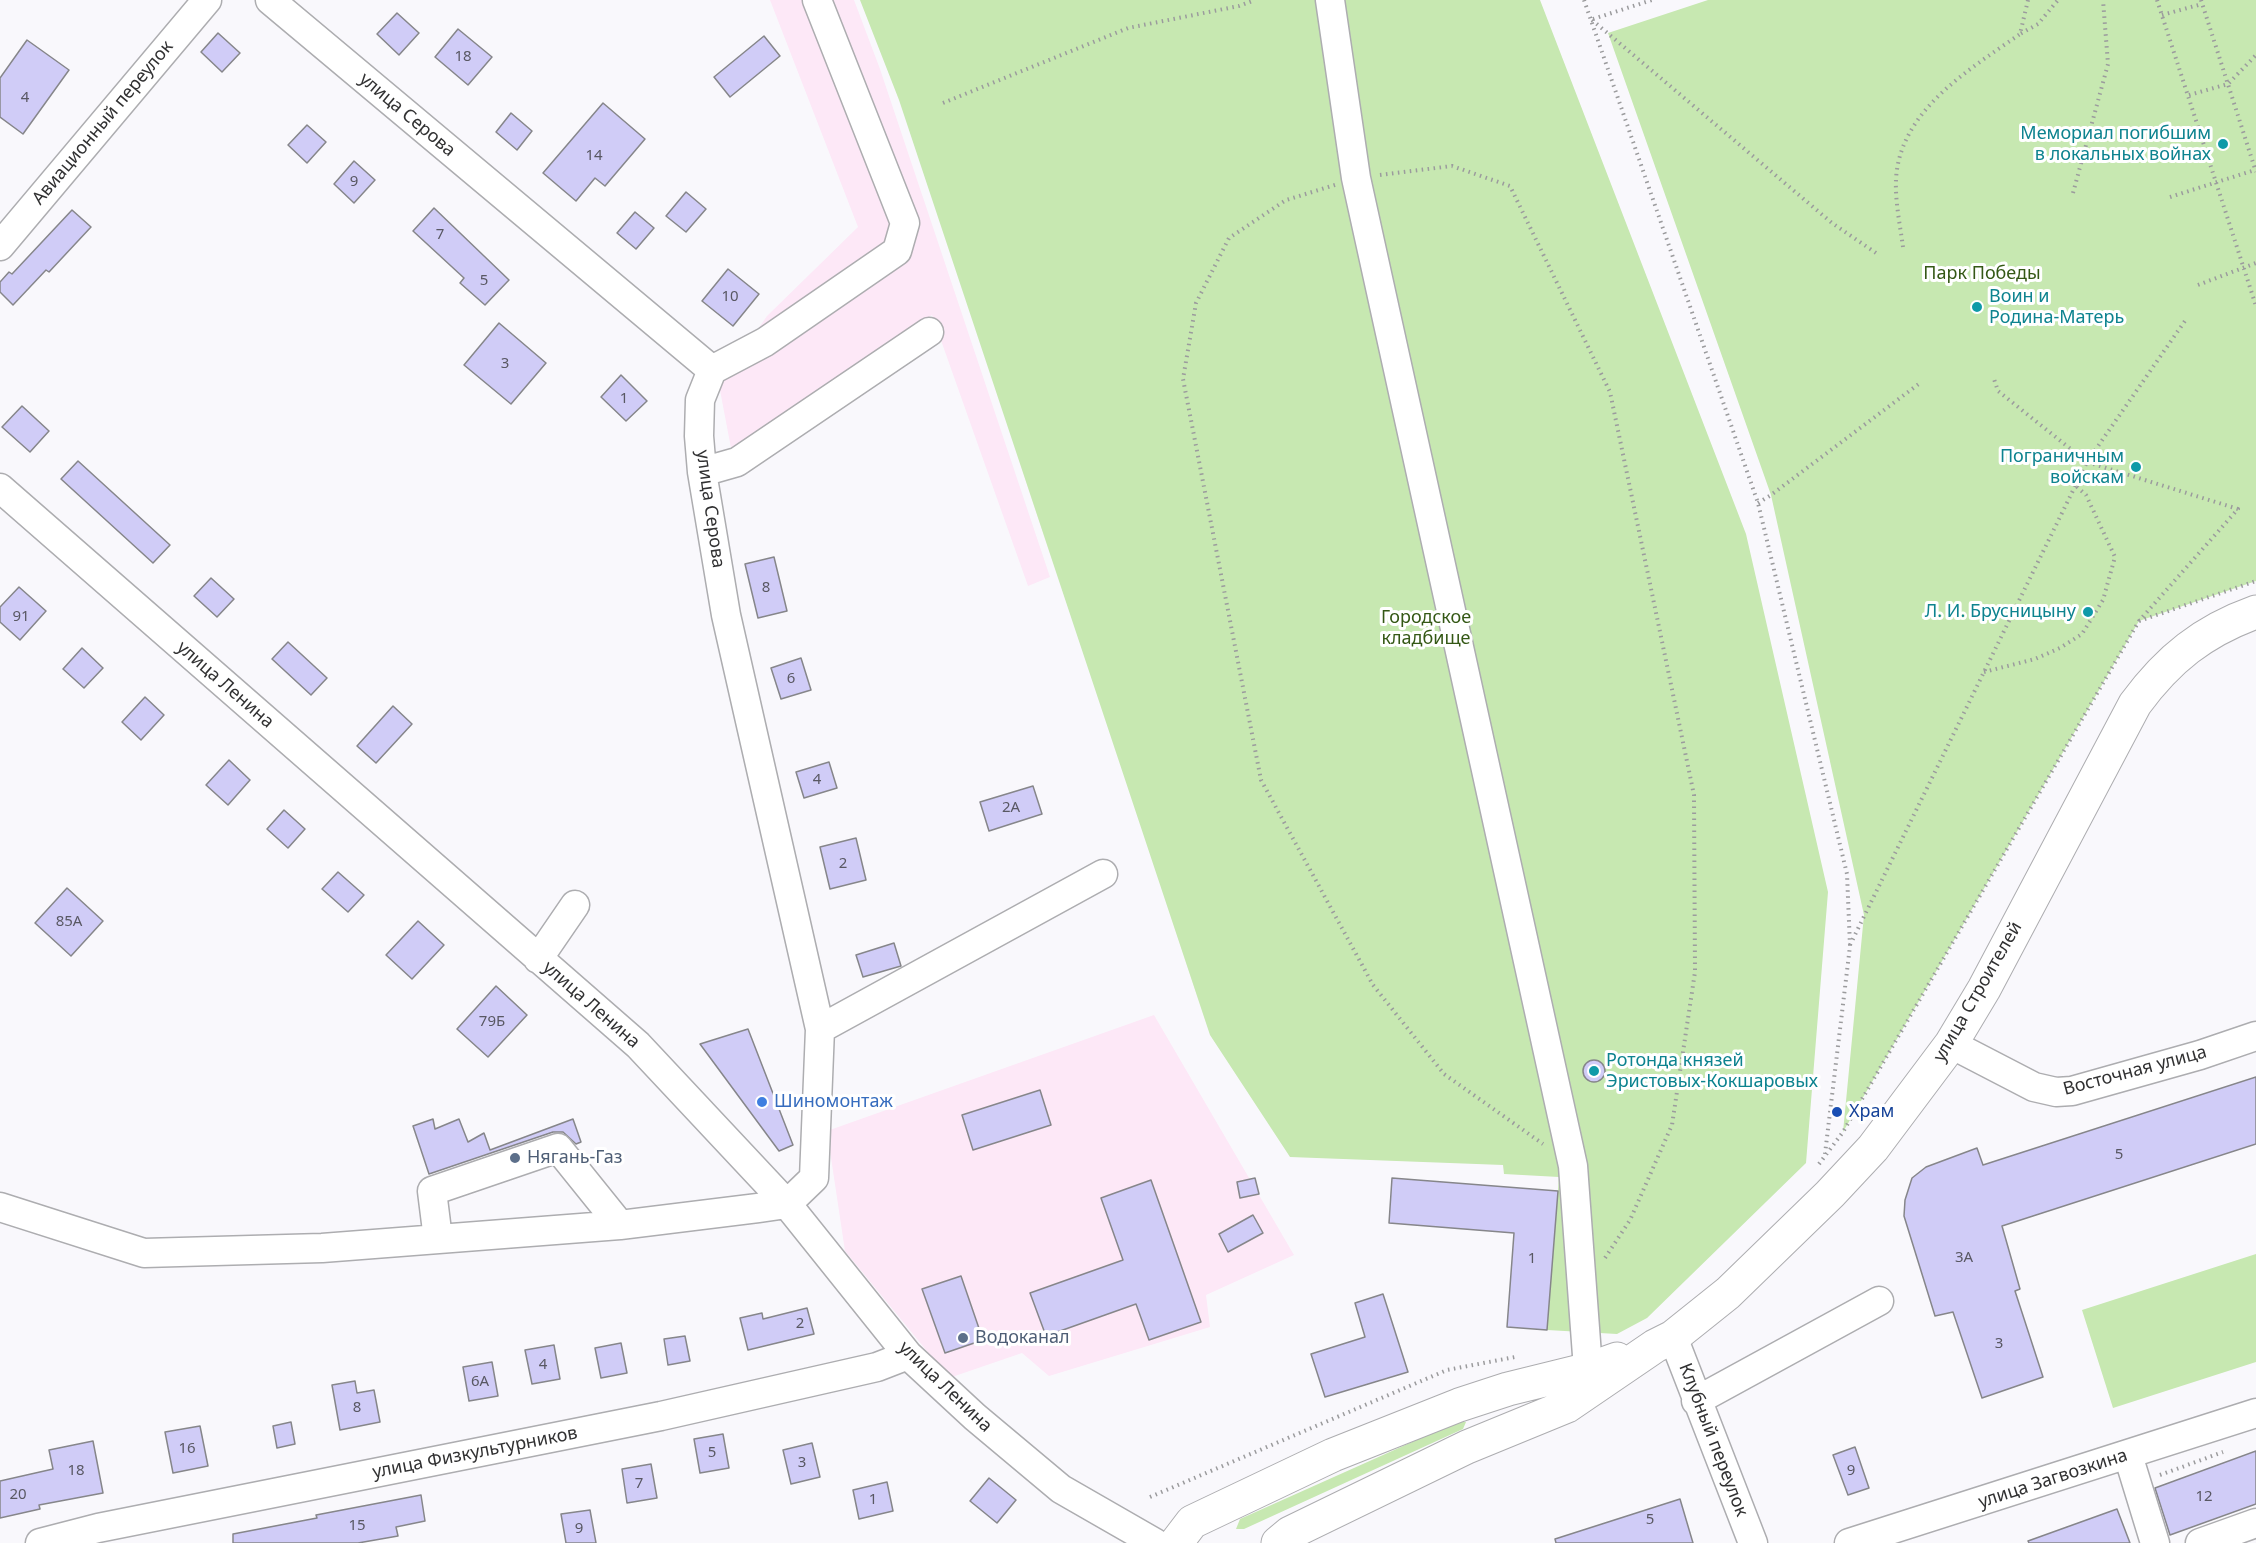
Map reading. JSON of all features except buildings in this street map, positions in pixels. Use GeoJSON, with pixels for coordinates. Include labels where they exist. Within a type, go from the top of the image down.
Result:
{"type":"FeatureCollection","features":[{"type":"Feature","properties":{"kind":"main road","name":"улица Строителей"},"geometry":{"type":"LineString","coordinates":[[1278,1543],[1290,1533],[1467,1447],[1567,1406],[1664,1341],[1728,1293],[1830,1194],[1873,1148],[1951,1044],[1989,979],[2135,704],[2153,679],[2174,658],[2204,636],[2256,612]]}},
{"type":"Feature","properties":{"kind":"main road"},"geometry":{"type":"LineString","coordinates":[[1176,1543],[1192,1522],[1333,1455],[1459,1405],[1508,1389],[1588,1369],[1664,1341]]}},
{"type":"Feature","properties":{"kind":"main road"},"geometry":{"type":"LineString","coordinates":[[1459,1405],[1478,1413],[1481,1426],[1467,1447]]}},
{"type":"Feature","properties":{"kind":"street","name":"Авиационный переулок"},"geometry":{"type":"LineString","coordinates":[[0,246],[207,0]]}},
{"type":"Feature","properties":{"kind":"street","name":"улица Серова"},"geometry":{"type":"LineString","coordinates":[[270,0],[712,370],[700,400],[699,436],[702,472],[726,615],[820,1029],[814,1178],[787,1204]]}},
{"type":"Feature","properties":{"kind":"street"},"geometry":{"type":"LineString","coordinates":[[712,370],[765,342],[897,251],[905,222],[816,0]]}},
{"type":"Feature","properties":{"kind":"street"},"geometry":{"type":"LineString","coordinates":[[1330,0],[1356,178],[1573,1166],[1588,1369]]}},
{"type":"Feature","properties":{"kind":"street"},"geometry":{"type":"LineString","coordinates":[[702,472],[737,462],[929,332]]}},
{"type":"Feature","properties":{"kind":"street","name":"улица Ленина"},"geometry":{"type":"LineString","coordinates":[[0,488],[638,1045],[787,1204],[908,1355],[975,1417],[1061,1489],[1155,1543]]}},
{"type":"Feature","properties":{"kind":"street"},"geometry":{"type":"LineString","coordinates":[[820,1029],[1103,874]]}},
{"type":"Feature","properties":{"kind":"street"},"geometry":{"type":"LineString","coordinates":[[538,959],[575,905]]}},
{"type":"Feature","properties":{"kind":"street","name":"Восточная улица"},"geometry":{"type":"LineString","coordinates":[[1951,1044],[2034,1087],[2056,1092],[2073,1091],[2200,1055],[2256,1036]]}},
{"type":"Feature","properties":{"kind":"street"},"geometry":{"type":"LineString","coordinates":[[438,1239],[432,1191],[558,1148],[620,1225]]}},
{"type":"Feature","properties":{"kind":"street"},"geometry":{"type":"LineString","coordinates":[[0,1207],[144,1253],[322,1248],[620,1225],[787,1204]]}},
{"type":"Feature","properties":{"kind":"street"},"geometry":{"type":"LineString","coordinates":[[1696,1401],[1879,1301]]}},
{"type":"Feature","properties":{"kind":"street","name":"Клубный переулок"},"geometry":{"type":"LineString","coordinates":[[1664,1341],[1696,1401],[1753,1543]]}},
{"type":"Feature","properties":{"kind":"street","name":"улица Физкультурников"},"geometry":{"type":"LineString","coordinates":[[40,1543],[122,1524],[660,1416],[877,1367],[908,1355]]}},
{"type":"Feature","properties":{"kind":"street","name":"улица Загвозкина"},"geometry":{"type":"LineString","coordinates":[[1859,1542],[2256,1413]]}},
{"type":"Feature","properties":{"kind":"street"},"geometry":{"type":"LineString","coordinates":[[2128,1455],[2155,1543]]}},
{"type":"Feature","properties":{"kind":"street"},"geometry":{"type":"LineString","coordinates":[[2200,1543],[2256,1523]]}},
{"type":"Feature","properties":{"kind":"path"},"geometry":{"type":"LineString","coordinates":[[943,103],[1128,28],[1239,6],[1255,0]]}},
{"type":"Feature","properties":{"kind":"path"},"geometry":{"type":"LineString","coordinates":[[1584,0],[1758,502],[1847,874],[1850,946],[1825,1155]]}},
{"type":"Feature","properties":{"kind":"path"},"geometry":{"type":"LineString","coordinates":[[1592,19],[1652,0]]}},
{"type":"Feature","properties":{"kind":"path"},"geometry":{"type":"LineString","coordinates":[[2020,34],[2028,0]]}},
{"type":"Feature","properties":{"kind":"path"},"geometry":{"type":"LineString","coordinates":[[1903,247],[1896,179],[1904,142],[1918,119],[1953,82],[2020,34],[2038,24],[2058,0]]}},
{"type":"Feature","properties":{"kind":"path"},"geometry":{"type":"LineString","coordinates":[[2073,193],[2108,64],[2103,0]]}},
{"type":"Feature","properties":{"kind":"path"},"geometry":{"type":"LineString","coordinates":[[2157,0],[2256,306]]}},
{"type":"Feature","properties":{"kind":"path"},"geometry":{"type":"LineString","coordinates":[[2162,15],[2202,2],[2256,171],[2216,181],[2170,197]]}},
{"type":"Feature","properties":{"kind":"path"},"geometry":{"type":"LineString","coordinates":[[1592,19],[1832,223],[1879,255]]}},
{"type":"Feature","properties":{"kind":"path"},"geometry":{"type":"LineString","coordinates":[[2189,95],[2228,84],[2256,55]]}},
{"type":"Feature","properties":{"kind":"path"},"geometry":{"type":"LineString","coordinates":[[1573,1166],[1444,1074],[1373,985],[1261,780],[1183,379],[1196,303],[1229,238],[1286,200],[1356,178],[1452,166],[1510,186],[1610,392],[1694,795],[1695,972],[1671,1125],[1630,1220],[1582,1292]]}},
{"type":"Feature","properties":{"kind":"path"},"geometry":{"type":"LineString","coordinates":[[2198,285],[2256,263]]}},
{"type":"Feature","properties":{"kind":"path"},"geometry":{"type":"LineString","coordinates":[[1850,946],[2087,462],[2187,318]]}},
{"type":"Feature","properties":{"kind":"path"},"geometry":{"type":"LineString","coordinates":[[1814,1173],[1843,1132],[2139,621],[2238,509],[2087,462],[1998,391],[1994,380]]}},
{"type":"Feature","properties":{"kind":"path"},"geometry":{"type":"LineString","coordinates":[[1758,502],[1920,383]]}},
{"type":"Feature","properties":{"kind":"path"},"geometry":{"type":"LineString","coordinates":[[1983,672],[2035,659],[2075,640],[2082,634],[2103,600],[2115,557],[2086,495],[2075,485]]}},
{"type":"Feature","properties":{"kind":"path"},"geometry":{"type":"LineString","coordinates":[[2139,621],[2256,581]]}},
{"type":"Feature","properties":{"kind":"path"},"geometry":{"type":"LineString","coordinates":[[1150,1497],[1447,1370],[1517,1357]]}},
{"type":"Feature","properties":{"kind":"path"},"geometry":{"type":"LineString","coordinates":[[2138,1483],[2224,1452]]}},
{"type":"Feature","properties":{"kind":"shaded area"},"geometry":{"type":"Polygon","coordinates":[[[770,0],[854,0],[880,69],[1050,577],[1028,586],[932,315],[731,448],[719,385],[767,316],[858,227],[770,0]]]}},
{"type":"Feature","properties":{"kind":"shaded area"},"geometry":{"type":"Polygon","coordinates":[[[1154,1015],[1294,1255],[1206,1295],[1210,1327],[1049,1376],[1022,1353],[949,1378],[845,1251],[827,1131],[1154,1015]]]}},
{"type":"Feature","properties":{"kind":"green space","name":"Городское кладбище"},"geometry":{"type":"Polygon","coordinates":[[[860,0],[1540,0],[1746,534],[1828,892],[1806,1163],[1647,1318],[1617,1334],[1547,1330],[1559,1177],[1504,1174],[1503,1165],[1290,1157],[1210,1035],[899,100],[860,0]]]}},
{"type":"Feature","properties":{"kind":"green space","name":"Парк Победы"},"geometry":{"type":"Polygon","coordinates":[[[1708,0],[2256,0],[2256,581],[2139,621],[1843,1132],[1864,915],[1771,495],[1608,33],[1708,0]]]}},
{"type":"Feature","properties":{"kind":"green space"},"geometry":{"type":"Polygon","coordinates":[[[2256,1254],[2256,1362],[2113,1408],[2082,1310],[2256,1254]]]}},
{"type":"Feature","properties":{"kind":"green space"},"geometry":{"type":"Polygon","coordinates":[[[1459,1421],[1466,1422],[1463,1429],[1244,1529],[1236,1529],[1240,1519],[1459,1421]]]}},
{"type":"Feature","properties":{"kind":"place","name":"Мемориал погибшим в локальных войнах"},"geometry":{"type":"Point","coordinates":[2223,144]}},
{"type":"Feature","properties":{"kind":"place","name":"Воин и Родина-Матерь"},"geometry":{"type":"Point","coordinates":[1977,307]}},
{"type":"Feature","properties":{"kind":"place","name":"Пограничным войскам"},"geometry":{"type":"Point","coordinates":[2136,467]}},
{"type":"Feature","properties":{"kind":"place","name":"Л. И. Брусницыну"},"geometry":{"type":"Point","coordinates":[2088,612]}},
{"type":"Feature","properties":{"kind":"place","name":"Ротонда князей Эристовых-Кокшаровых"},"geometry":{"type":"Point","coordinates":[1594,1071]}},
{"type":"Feature","properties":{"kind":"place","name":"Шиномонтаж"},"geometry":{"type":"Point","coordinates":[762,1102]}},
{"type":"Feature","properties":{"kind":"place","name":"Храм"},"geometry":{"type":"Point","coordinates":[1837,1112]}},
{"type":"Feature","properties":{"kind":"place","name":"Нягань-Газ"},"geometry":{"type":"Point","coordinates":[515,1158]}},
{"type":"Feature","properties":{"kind":"place","name":"Водоканал"},"geometry":{"type":"Point","coordinates":[963,1338]}}]}
